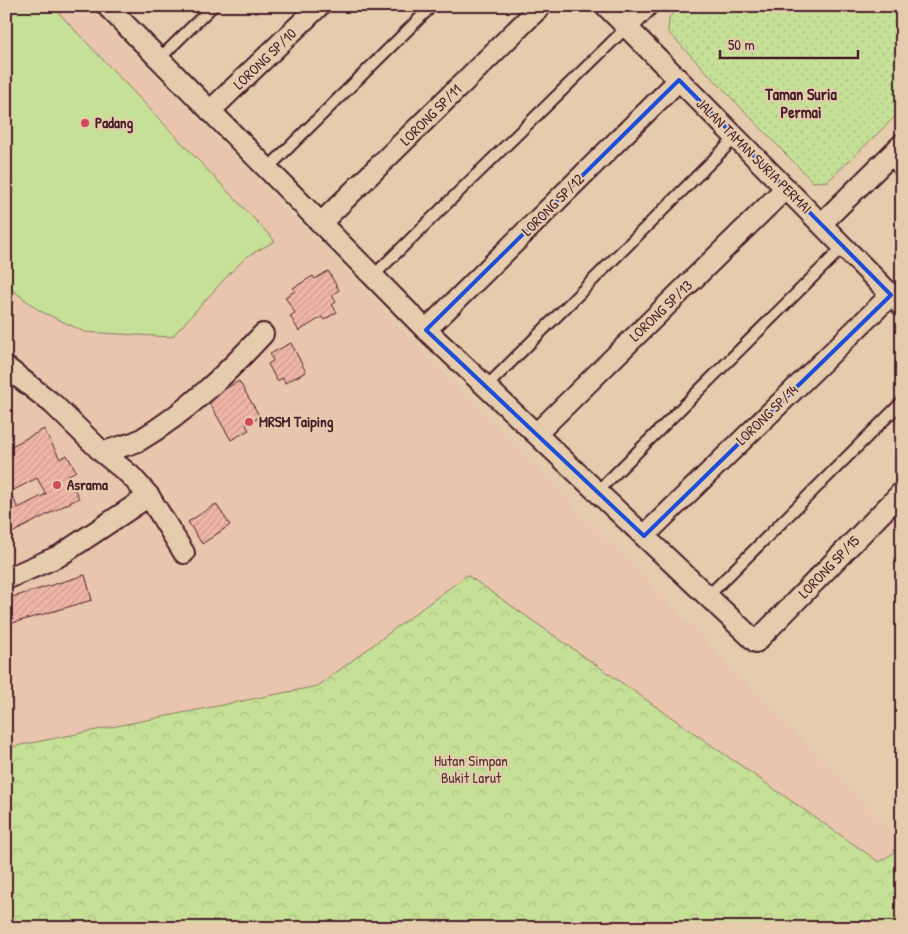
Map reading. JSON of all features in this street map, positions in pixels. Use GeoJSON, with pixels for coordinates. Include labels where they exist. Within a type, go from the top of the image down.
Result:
{"type":"FeatureCollection","features":[{"type":"Feature","properties":{"kind":"street"},"geometry":{"type":"LineString","coordinates":[[107,6],[426,330],[708,596]]}},
{"type":"Feature","properties":{"kind":"street","name":"LORONG SP/10"},"geometry":{"type":"LineString","coordinates":[[210,111],[319,6]]}},
{"type":"Feature","properties":{"kind":"street","name":"LORONG SP/11"},"geometry":{"type":"LineString","coordinates":[[321,223],[541,6]]}},
{"type":"Feature","properties":{"kind":"street","name":"JALAN TAMAN SURIA PERMAI"},"geometry":{"type":"LineString","coordinates":[[606,6],[896,300]]}},
{"type":"Feature","properties":{"kind":"street"},"geometry":{"type":"LineString","coordinates":[[627,27],[647,6]]}},
{"type":"Feature","properties":{"kind":"street","name":"LORONG SP/12"},"geometry":{"type":"LineString","coordinates":[[426,330],[679,80]]}},
{"type":"Feature","properties":{"kind":"street"},"geometry":{"type":"LineString","coordinates":[[821,224],[895,151]]}},
{"type":"Feature","properties":{"kind":"street","name":"LORONG SP/13"},"geometry":{"type":"LineString","coordinates":[[536,434],[786,188]]}},
{"type":"Feature","properties":{"kind":"street","name":"LORONG SP/14"},"geometry":{"type":"LineString","coordinates":[[644,536],[896,300]]}},
{"type":"Feature","properties":{"kind":"street"},"geometry":{"type":"LineString","coordinates":[[103,453],[140,440],[190,406],[235,364],[263,334]]}},
{"type":"Feature","properties":{"kind":"street"},"geometry":{"type":"LineString","coordinates":[[6,367],[53,404],[103,453],[130,475],[149,496],[184,553]]}},
{"type":"Feature","properties":{"kind":"street","name":"LORONG SP/15"},"geometry":{"type":"LineString","coordinates":[[708,596],[756,642],[902,492]]}},
{"type":"Feature","properties":{"kind":"street"},"geometry":{"type":"LineString","coordinates":[[6,579],[59,556],[149,496]]}},
{"type":"Feature","properties":{"kind":"lane"},"geometry":{"type":"LineString","coordinates":[[159,59],[213,6]]}},
{"type":"Feature","properties":{"kind":"lane"},"geometry":{"type":"LineString","coordinates":[[267,169],[432,6]]}},
{"type":"Feature","properties":{"kind":"lane"},"geometry":{"type":"LineString","coordinates":[[373,276],[627,27]]}},
{"type":"Feature","properties":{"kind":"lane"},"geometry":{"type":"LineString","coordinates":[[486,387],[736,137]]}},
{"type":"Feature","properties":{"kind":"lane"},"geometry":{"type":"LineString","coordinates":[[895,151],[902,172]]}},
{"type":"Feature","properties":{"kind":"lane"},"geometry":{"type":"LineString","coordinates":[[597,492],[843,246]]}},
{"type":"Feature","properties":{"kind":"lane"},"geometry":{"type":"LineString","coordinates":[[708,596],[902,402]]}},
{"type":"Feature","properties":{"kind":"highlighted area"},"geometry":{"type":"Polygon","coordinates":[[[679,80],[891,295],[644,536],[426,330],[679,80]]]}},
{"type":"Feature","properties":{"kind":"shaded area","name":"MRSM Taiping"},"geometry":{"type":"Polygon","coordinates":[[[6,6],[87,6],[902,843],[902,922],[897,928],[6,838],[6,6]]]}},
{"type":"Feature","properties":{"kind":"green space","name":"Padang"},"geometry":{"type":"Polygon","coordinates":[[[6,6],[52,6],[275,241],[248,256],[172,337],[85,332],[40,311],[6,285],[6,6]]]}},
{"type":"Feature","properties":{"kind":"green space"},"geometry":{"type":"Polygon","coordinates":[[[680,6],[902,6],[902,110],[828,181],[813,182],[668,32],[669,18],[680,6]]]}},
{"type":"Feature","properties":{"kind":"green space","name":"Hutan Simpan Bukit Larut"},"geometry":{"type":"Polygon","coordinates":[[[467,575],[879,862],[902,848],[902,928],[6,928],[6,748],[318,686],[467,575]]]}},
{"type":"Feature","properties":{"kind":"building"},"geometry":{"type":"Polygon","coordinates":[[[328,271],[339,290],[332,295],[336,302],[332,305],[337,312],[324,320],[322,317],[299,331],[290,316],[295,313],[285,297],[295,291],[293,288],[313,276],[315,279],[328,271]]]}},
{"type":"Feature","properties":{"kind":"building"},"geometry":{"type":"Polygon","coordinates":[[[291,343],[306,372],[285,383],[283,378],[277,381],[268,364],[273,361],[270,354],[291,343]]]}},
{"type":"Feature","properties":{"kind":"building"},"geometry":{"type":"Polygon","coordinates":[[[239,381],[260,417],[246,425],[249,430],[231,440],[207,399],[239,381]]]}},
{"type":"Feature","properties":{"kind":"building","name":"Asrama"},"geometry":{"type":"Polygon","coordinates":[[[44,429],[60,459],[67,455],[76,471],[67,476],[79,498],[6,536],[6,449],[44,429]],[[37,478],[10,492],[18,508],[46,494],[37,478]]]}},
{"type":"Feature","properties":{"kind":"building"},"geometry":{"type":"Polygon","coordinates":[[[216,504],[230,525],[202,544],[188,522],[216,504]]]}},
{"type":"Feature","properties":{"kind":"building"},"geometry":{"type":"Polygon","coordinates":[[[85,575],[92,600],[6,625],[6,599],[85,575]]]}},
{"type":"Feature","properties":{"kind":"place","name":"Padang"},"geometry":{"type":"Point","coordinates":[85,123]}},
{"type":"Feature","properties":{"kind":"place","name":"MRSM Taiping"},"geometry":{"type":"Point","coordinates":[249,422]}},
{"type":"Feature","properties":{"kind":"place","name":"Asrama"},"geometry":{"type":"Point","coordinates":[57,485]}},
{"type":"Feature","properties":{"kind":"district","name":"Taman Suria Permai"},"geometry":{"type":"Point","coordinates":[801,103]}}]}
